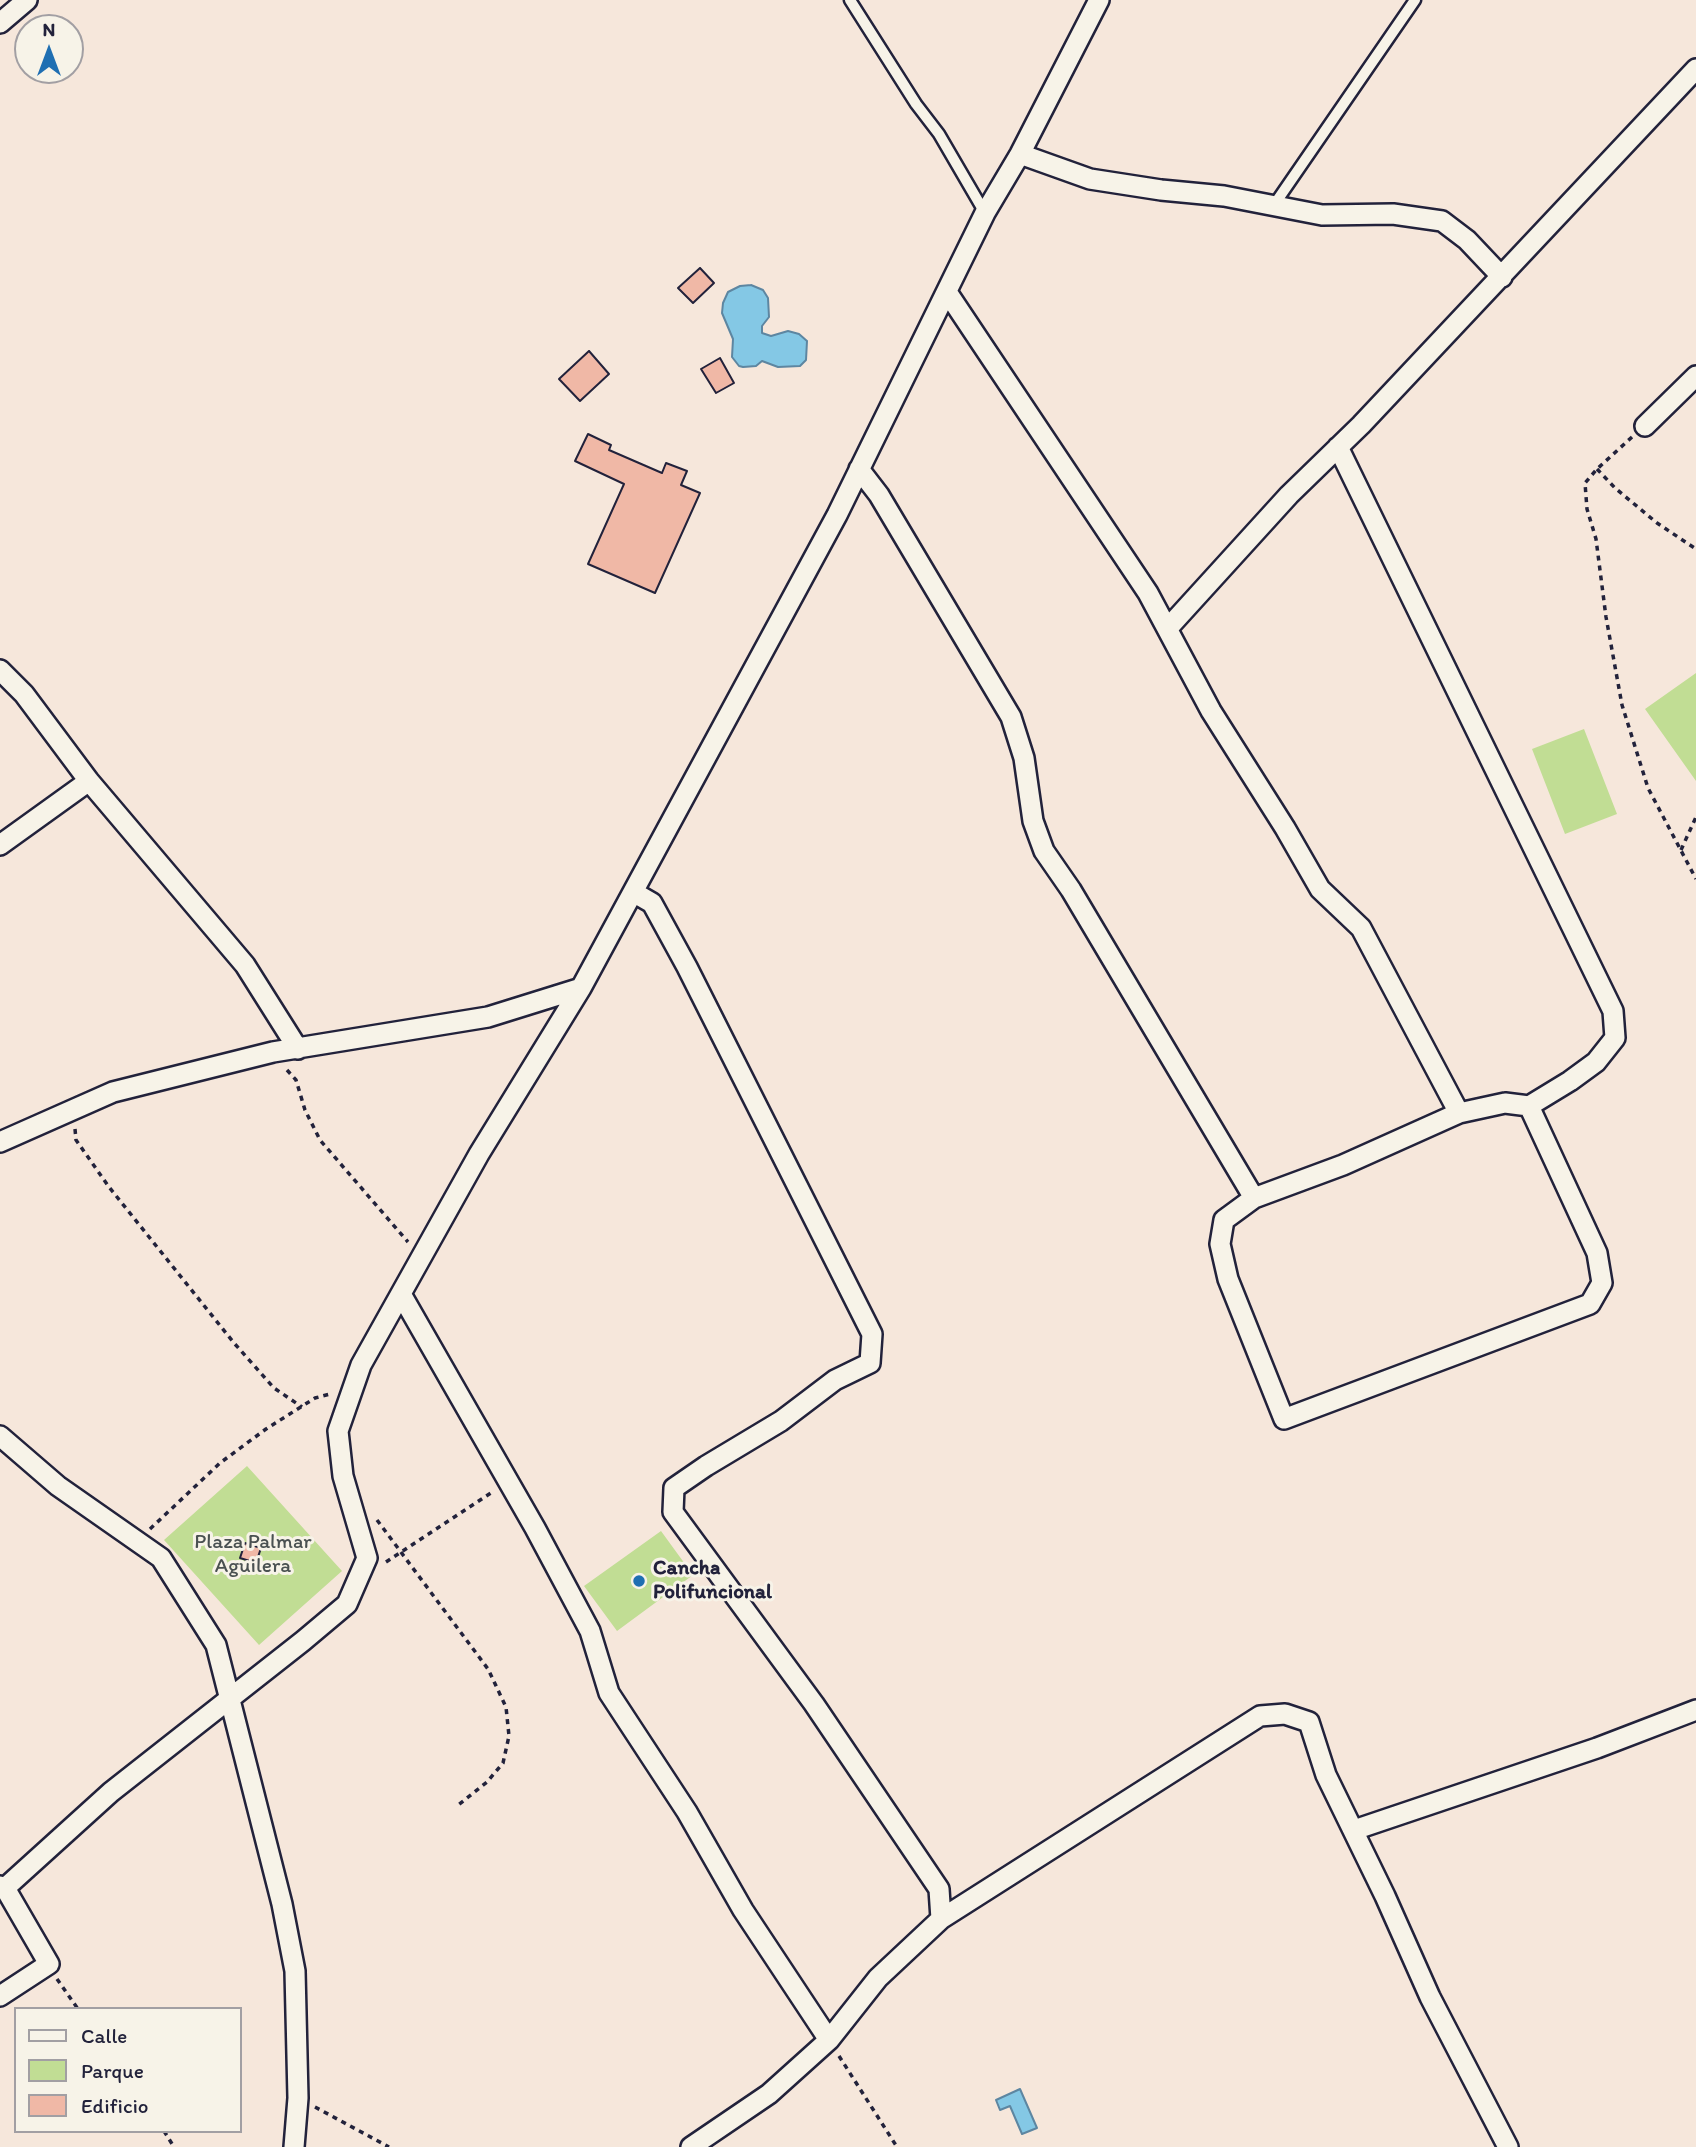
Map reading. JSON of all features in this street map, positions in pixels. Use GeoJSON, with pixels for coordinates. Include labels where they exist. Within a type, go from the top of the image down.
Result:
{"type":"FeatureCollection","features":[{"type":"Feature","properties":{"kind":"street"},"geometry":{"type":"LineString","coordinates":[[0,23],[27,0]]}},
{"type":"Feature","properties":{"kind":"street"},"geometry":{"type":"LineString","coordinates":[[0,1996],[48,1964],[2,1887],[111,1792],[346,1604],[368,1559],[343,1476],[338,1431],[361,1364],[479,1154],[581,988],[633,892],[859,469],[985,213],[1020,154],[1099,0]]}},
{"type":"Feature","properties":{"kind":"street"},"geometry":{"type":"LineString","coordinates":[[1168,628],[1289,495],[1502,278],[1696,69]]}},
{"type":"Feature","properties":{"kind":"street"},"geometry":{"type":"LineString","coordinates":[[1020,154],[1090,179],[1274,205],[1322,215],[1394,214],[1442,221],[1467,240],[1502,278]]}},
{"type":"Feature","properties":{"kind":"street"},"geometry":{"type":"LineString","coordinates":[[947,292],[1107,528],[1168,628],[1211,711],[1320,889],[1361,928],[1459,1113]]}},
{"type":"Feature","properties":{"kind":"street"},"geometry":{"type":"LineString","coordinates":[[1645,426],[1696,376]]}},
{"type":"Feature","properties":{"kind":"street"},"geometry":{"type":"LineString","coordinates":[[1338,447],[1613,1011],[1615,1038],[1595,1062],[1529,1106],[1505,1103],[1459,1113],[1343,1165],[1254,1198],[1224,1220],[1220,1244],[1228,1279],[1284,1419],[1590,1304],[1602,1283],[1597,1253],[1529,1106]]}},
{"type":"Feature","properties":{"kind":"street"},"geometry":{"type":"LineString","coordinates":[[859,469],[879,495],[1011,718],[1024,758],[1033,821],[1044,851],[1071,890],[1254,1198]]}},
{"type":"Feature","properties":{"kind":"street"},"geometry":{"type":"LineString","coordinates":[[0,670],[24,694],[89,781],[246,965],[298,1049]]}},
{"type":"Feature","properties":{"kind":"street"},"geometry":{"type":"LineString","coordinates":[[0,845],[89,781]]}},
{"type":"Feature","properties":{"kind":"street"},"geometry":{"type":"LineString","coordinates":[[633,892],[652,903],[687,967],[872,1334],[870,1363],[835,1380],[781,1421],[674,1488],[673,1512],[814,1704],[939,1889],[941,1919]]}},
{"type":"Feature","properties":{"kind":"street"},"geometry":{"type":"LineString","coordinates":[[0,1142],[113,1092],[273,1052],[488,1017],[581,988]]}},
{"type":"Feature","properties":{"kind":"street"},"geometry":{"type":"LineString","coordinates":[[401,1294],[536,1528],[590,1631],[609,1693],[687,1812],[743,1910],[829,2040]]}},
{"type":"Feature","properties":{"kind":"street"},"geometry":{"type":"LineString","coordinates":[[0,1436],[58,1486],[161,1559],[216,1644],[282,1904],[295,1971],[298,2098],[294,2147]]}},
{"type":"Feature","properties":{"kind":"street"},"geometry":{"type":"LineString","coordinates":[[1354,1830],[1451,1800],[1696,1710]]}},
{"type":"Feature","properties":{"kind":"street"},"geometry":{"type":"LineString","coordinates":[[691,2147],[769,2094],[829,2040],[878,1978],[941,1919],[1259,1716],[1285,1714],[1309,1722],[1326,1775],[1436,2008],[1508,2147]]}},
{"type":"Feature","properties":{"kind":"lane"},"geometry":{"type":"LineString","coordinates":[[850,0],[916,104],[939,134],[985,213]]}},
{"type":"Feature","properties":{"kind":"lane"},"geometry":{"type":"LineString","coordinates":[[1274,205],[1415,0]]}},
{"type":"Feature","properties":{"kind":"path"},"geometry":{"type":"LineString","coordinates":[[1645,426],[1585,483],[1587,509],[1595,539],[1605,617],[1622,705],[1648,788],[1696,879]]}},
{"type":"Feature","properties":{"kind":"path"},"geometry":{"type":"LineString","coordinates":[[1597,469],[1657,523],[1696,550]]}},
{"type":"Feature","properties":{"kind":"path"},"geometry":{"type":"LineString","coordinates":[[1681,850],[1696,817]]}},
{"type":"Feature","properties":{"kind":"path"},"geometry":{"type":"LineString","coordinates":[[273,1052],[296,1080],[305,1110],[320,1140],[421,1257]]}},
{"type":"Feature","properties":{"kind":"path"},"geometry":{"type":"LineString","coordinates":[[72,1110],[76,1140],[109,1187],[234,1343],[274,1388],[302,1406]]}},
{"type":"Feature","properties":{"kind":"path"},"geometry":{"type":"LineString","coordinates":[[136,1543],[220,1463],[266,1429],[315,1398],[351,1389]]}},
{"type":"Feature","properties":{"kind":"path"},"geometry":{"type":"LineString","coordinates":[[358,1580],[508,1482]]}},
{"type":"Feature","properties":{"kind":"path"},"geometry":{"type":"LineString","coordinates":[[351,1503],[378,1520],[402,1551],[488,1669],[506,1707],[509,1736],[503,1763],[487,1782],[457,1806]]}},
{"type":"Feature","properties":{"kind":"path"},"geometry":{"type":"LineString","coordinates":[[48,1964],[77,2007]]}},
{"type":"Feature","properties":{"kind":"path"},"geometry":{"type":"LineString","coordinates":[[829,2040],[897,2147]]}},
{"type":"Feature","properties":{"kind":"path"},"geometry":{"type":"LineString","coordinates":[[298,2098],[389,2147]]}},
{"type":"Feature","properties":{"kind":"green space"},"geometry":{"type":"Polygon","coordinates":[[[1696,673],[1696,781],[1645,709],[1696,673]]]}},
{"type":"Feature","properties":{"kind":"green space"},"geometry":{"type":"Polygon","coordinates":[[[1584,729],[1617,814],[1565,834],[1532,749],[1584,729]]]}},
{"type":"Feature","properties":{"kind":"green space","name":"Plaza Palmar Aguilera"},"geometry":{"type":"Polygon","coordinates":[[[247,1466],[342,1571],[259,1645],[164,1540],[247,1466]]]}},
{"type":"Feature","properties":{"kind":"green space","name":"Cancha Polifuncional"},"geometry":{"type":"Polygon","coordinates":[[[661,1531],[693,1575],[617,1631],[584,1586],[661,1531]]]}},
{"type":"Feature","properties":{"kind":"water"},"geometry":{"type":"Polygon","coordinates":[[[751,285],[763,290],[768,298],[769,317],[762,326],[762,333],[771,336],[788,331],[799,334],[807,341],[806,360],[800,366],[778,367],[762,361],[756,366],[743,367],[732,357],[733,339],[722,313],[723,303],[728,292],[740,286],[751,285]]]}},
{"type":"Feature","properties":{"kind":"water"},"geometry":{"type":"Polygon","coordinates":[[[1020,2089],[1037,2128],[1022,2134],[1010,2106],[1000,2110],[996,2100],[1020,2089]]]}},
{"type":"Feature","properties":{"kind":"building"},"geometry":{"type":"Polygon","coordinates":[[[700,268],[714,283],[693,303],[678,288],[700,268]]]}},
{"type":"Feature","properties":{"kind":"building"},"geometry":{"type":"Polygon","coordinates":[[[589,351],[609,374],[580,401],[559,379],[589,351]]]}},
{"type":"Feature","properties":{"kind":"building"},"geometry":{"type":"Polygon","coordinates":[[[720,358],[734,383],[716,393],[701,369],[720,358]]]}},
{"type":"Feature","properties":{"kind":"building"},"geometry":{"type":"Polygon","coordinates":[[[588,434],[611,445],[609,450],[662,473],[666,463],[687,471],[681,485],[700,493],[655,593],[588,564],[624,484],[575,461],[588,434]]]}},
{"type":"Feature","properties":{"kind":"building"},"geometry":{"type":"Polygon","coordinates":[[[245,1543],[261,1548],[256,1563],[240,1558],[245,1543]]]}},
{"type":"Feature","properties":{"kind":"place","name":"Cancha Polifuncional"},"geometry":{"type":"Point","coordinates":[639,1581]}}]}
